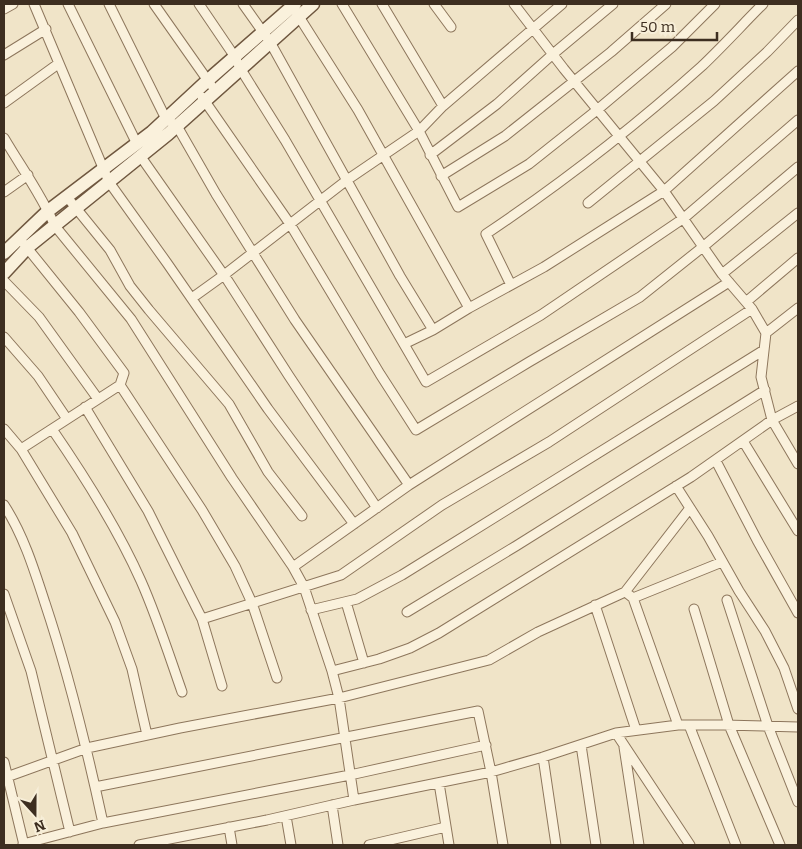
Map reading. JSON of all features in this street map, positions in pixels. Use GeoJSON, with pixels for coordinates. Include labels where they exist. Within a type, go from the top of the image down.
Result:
{"type":"FeatureCollection","features":[{"type":"Feature","properties":{"kind":"main road"},"geometry":{"type":"LineString","coordinates":[[201,96],[207,81],[237,62],[295,9],[312,4]]}},
{"type":"Feature","properties":{"kind":"main road"},"geometry":{"type":"LineString","coordinates":[[4,273],[28,247],[141,157],[171,123],[201,96],[216,90],[237,62]]}},
{"type":"Feature","properties":{"kind":"main road"},"geometry":{"type":"LineString","coordinates":[[4,253],[48,211],[137,144],[171,123]]}},
{"type":"Feature","properties":{"kind":"street"},"geometry":{"type":"LineString","coordinates":[[4,9],[13,4]]}},
{"type":"Feature","properties":{"kind":"street"},"geometry":{"type":"LineString","coordinates":[[34,4],[109,182],[268,409],[354,524]]}},
{"type":"Feature","properties":{"kind":"street"},"geometry":{"type":"LineString","coordinates":[[68,4],[137,144]]}},
{"type":"Feature","properties":{"kind":"street"},"geometry":{"type":"LineString","coordinates":[[109,4],[171,123],[295,320],[409,485]]}},
{"type":"Feature","properties":{"kind":"street"},"geometry":{"type":"LineString","coordinates":[[154,4],[207,81],[216,90]]}},
{"type":"Feature","properties":{"kind":"street"},"geometry":{"type":"LineString","coordinates":[[199,4],[285,140],[426,382],[541,315],[684,218],[798,120]]}},
{"type":"Feature","properties":{"kind":"street"},"geometry":{"type":"LineString","coordinates":[[243,4],[266,37],[400,276],[433,330]]}},
{"type":"Feature","properties":{"kind":"street"},"geometry":{"type":"LineString","coordinates":[[342,4],[419,130],[458,207],[529,164],[672,47],[715,4]]}},
{"type":"Feature","properties":{"kind":"street"},"geometry":{"type":"LineString","coordinates":[[382,4],[443,106]]}},
{"type":"Feature","properties":{"kind":"street"},"geometry":{"type":"LineString","coordinates":[[434,4],[451,27]]}},
{"type":"Feature","properties":{"kind":"street"},"geometry":{"type":"LineString","coordinates":[[514,4],[574,82],[664,191],[722,274],[749,306],[766,333],[762,377],[772,420],[798,464]]}},
{"type":"Feature","properties":{"kind":"street"},"geometry":{"type":"LineString","coordinates":[[192,298],[347,180],[419,130],[443,106],[562,4]]}},
{"type":"Feature","properties":{"kind":"street"},"geometry":{"type":"LineString","coordinates":[[430,155],[497,104],[613,4]]}},
{"type":"Feature","properties":{"kind":"street"},"geometry":{"type":"LineString","coordinates":[[441,176],[505,136],[574,82],[666,4]]}},
{"type":"Feature","properties":{"kind":"street"},"geometry":{"type":"LineString","coordinates":[[511,285],[486,234],[556,186],[618,136],[702,65],[763,4]]}},
{"type":"Feature","properties":{"kind":"street"},"geometry":{"type":"LineString","coordinates":[[295,9],[358,110],[469,308]]}},
{"type":"Feature","properties":{"kind":"street"},"geometry":{"type":"LineString","coordinates":[[588,203],[714,101],[767,52],[798,20]]}},
{"type":"Feature","properties":{"kind":"street"},"geometry":{"type":"LineString","coordinates":[[4,55],[46,29]]}},
{"type":"Feature","properties":{"kind":"street"},"geometry":{"type":"LineString","coordinates":[[4,103],[58,64]]}},
{"type":"Feature","properties":{"kind":"street"},"geometry":{"type":"LineString","coordinates":[[404,344],[433,330],[544,267],[664,191],[798,71]]}},
{"type":"Feature","properties":{"kind":"street"},"geometry":{"type":"LineString","coordinates":[[201,96],[290,224],[416,430],[640,297],[798,167]]}},
{"type":"Feature","properties":{"kind":"street"},"geometry":{"type":"LineString","coordinates":[[5,143],[28,175],[55,226],[131,319],[304,587],[339,698],[354,800]]}},
{"type":"Feature","properties":{"kind":"street"},"geometry":{"type":"LineString","coordinates":[[141,157],[224,275],[377,508]]}},
{"type":"Feature","properties":{"kind":"street"},"geometry":{"type":"LineString","coordinates":[[4,192],[28,175]]}},
{"type":"Feature","properties":{"kind":"street"},"geometry":{"type":"LineString","coordinates":[[67,197],[110,250],[135,292],[229,404],[268,472],[302,516]]}},
{"type":"Feature","properties":{"kind":"street"},"geometry":{"type":"LineString","coordinates":[[722,274],[798,213]]}},
{"type":"Feature","properties":{"kind":"street"},"geometry":{"type":"LineString","coordinates":[[18,238],[28,247],[80,312],[124,373],[120,385],[21,449]]}},
{"type":"Feature","properties":{"kind":"street"},"geometry":{"type":"LineString","coordinates":[[202,619],[341,575],[442,506],[549,442],[749,306],[798,258]]}},
{"type":"Feature","properties":{"kind":"street"},"geometry":{"type":"LineString","coordinates":[[4,281],[39,317],[98,399]]}},
{"type":"Feature","properties":{"kind":"street"},"geometry":{"type":"LineString","coordinates":[[293,568],[409,485],[729,282]]}},
{"type":"Feature","properties":{"kind":"street"},"geometry":{"type":"LineString","coordinates":[[766,333],[798,308]]}},
{"type":"Feature","properties":{"kind":"street"},"geometry":{"type":"LineString","coordinates":[[4,338],[38,376],[68,419]]}},
{"type":"Feature","properties":{"kind":"street"},"geometry":{"type":"LineString","coordinates":[[311,610],[357,599],[402,574],[764,350]]}},
{"type":"Feature","properties":{"kind":"street"},"geometry":{"type":"LineString","coordinates":[[120,385],[235,566],[252,603],[277,678]]}},
{"type":"Feature","properties":{"kind":"street"},"geometry":{"type":"LineString","coordinates":[[408,612],[765,390]]}},
{"type":"Feature","properties":{"kind":"street"},"geometry":{"type":"LineString","coordinates":[[332,671],[410,648],[439,633],[676,486],[743,442],[772,420],[798,406]]}},
{"type":"Feature","properties":{"kind":"street"},"geometry":{"type":"LineString","coordinates":[[85,407],[148,511],[202,619],[222,686]]}},
{"type":"Feature","properties":{"kind":"street"},"geometry":{"type":"LineString","coordinates":[[52,429],[84,476],[114,527],[141,581],[182,692]]}},
{"type":"Feature","properties":{"kind":"street"},"geometry":{"type":"LineString","coordinates":[[4,430],[21,449],[72,532],[115,622],[132,669],[147,736]]}},
{"type":"Feature","properties":{"kind":"street"},"geometry":{"type":"LineString","coordinates":[[743,442],[798,531]]}},
{"type":"Feature","properties":{"kind":"street"},"geometry":{"type":"LineString","coordinates":[[716,460],[757,540],[798,612]]}},
{"type":"Feature","properties":{"kind":"street"},"geometry":{"type":"LineString","coordinates":[[676,486],[768,638],[784,668],[798,708]]}},
{"type":"Feature","properties":{"kind":"street"},"geometry":{"type":"LineString","coordinates":[[4,505],[13,519],[33,567],[64,660],[87,748],[103,823]]}},
{"type":"Feature","properties":{"kind":"street"},"geometry":{"type":"LineString","coordinates":[[629,595],[690,508]]}},
{"type":"Feature","properties":{"kind":"street"},"geometry":{"type":"LineString","coordinates":[[5,777],[87,748],[339,698],[489,660],[538,632],[595,605],[722,562]]}},
{"type":"Feature","properties":{"kind":"street"},"geometry":{"type":"LineString","coordinates":[[4,594],[31,671],[70,832]]}},
{"type":"Feature","properties":{"kind":"street"},"geometry":{"type":"LineString","coordinates":[[629,595],[678,725]]}},
{"type":"Feature","properties":{"kind":"street"},"geometry":{"type":"LineString","coordinates":[[727,600],[768,726],[798,802]]}},
{"type":"Feature","properties":{"kind":"street"},"geometry":{"type":"LineString","coordinates":[[346,602],[364,663]]}},
{"type":"Feature","properties":{"kind":"street"},"geometry":{"type":"LineString","coordinates":[[595,605],[636,730]]}},
{"type":"Feature","properties":{"kind":"street"},"geometry":{"type":"LineString","coordinates":[[694,609],[729,725],[780,845]]}},
{"type":"Feature","properties":{"kind":"street"},"geometry":{"type":"LineString","coordinates":[[95,787],[478,710],[503,845]]}},
{"type":"Feature","properties":{"kind":"street"},"geometry":{"type":"LineString","coordinates":[[143,845],[491,772],[616,733],[678,725],[798,727]]}},
{"type":"Feature","properties":{"kind":"street"},"geometry":{"type":"LineString","coordinates":[[689,725],[736,845]]}},
{"type":"Feature","properties":{"kind":"street"},"geometry":{"type":"LineString","coordinates":[[616,733],[690,845]]}},
{"type":"Feature","properties":{"kind":"street"},"geometry":{"type":"LineString","coordinates":[[624,744],[638,845]]}},
{"type":"Feature","properties":{"kind":"street"},"geometry":{"type":"LineString","coordinates":[[4,762],[5,777],[23,844],[103,823],[350,775],[486,745]]}},
{"type":"Feature","properties":{"kind":"street"},"geometry":{"type":"LineString","coordinates":[[581,745],[596,845]]}},
{"type":"Feature","properties":{"kind":"street"},"geometry":{"type":"LineString","coordinates":[[543,757],[556,845]]}},
{"type":"Feature","properties":{"kind":"street"},"geometry":{"type":"LineString","coordinates":[[439,782],[449,845]]}},
{"type":"Feature","properties":{"kind":"street"},"geometry":{"type":"LineString","coordinates":[[332,805],[338,845]]}},
{"type":"Feature","properties":{"kind":"street"},"geometry":{"type":"LineString","coordinates":[[286,816],[291,845]]}},
{"type":"Feature","properties":{"kind":"street"},"geometry":{"type":"LineString","coordinates":[[369,845],[446,827]]}},
{"type":"Feature","properties":{"kind":"street"},"geometry":{"type":"LineString","coordinates":[[229,828],[232,845]]}},
{"type":"Feature","properties":{"kind":"street"},"geometry":{"type":"LineString","coordinates":[[186,836],[188,845]]}}]}
